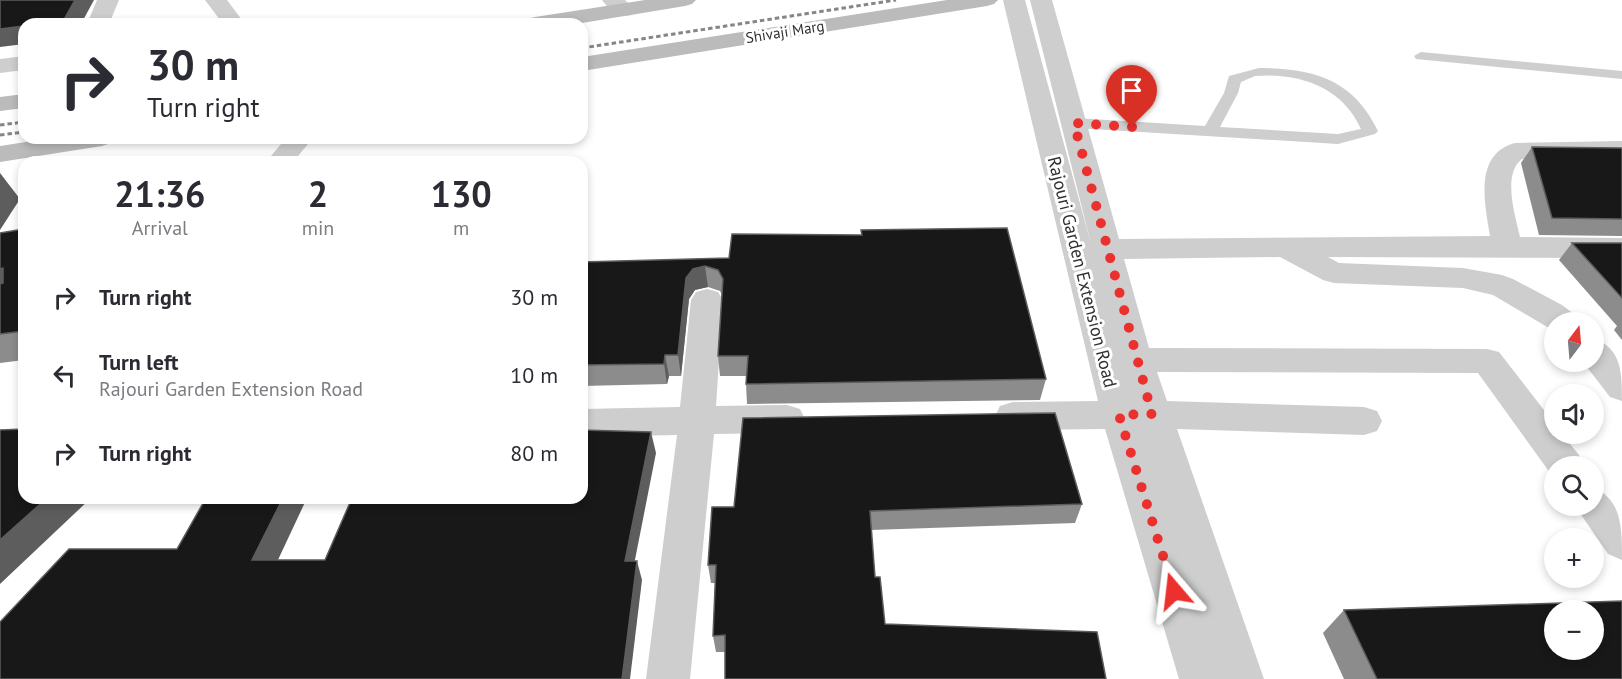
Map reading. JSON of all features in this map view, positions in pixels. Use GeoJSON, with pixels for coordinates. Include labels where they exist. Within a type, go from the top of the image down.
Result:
{"type":"FeatureCollection","features":[{"type":"Feature","properties":{"kind":"main road"},"geometry":{"type":"LineString","coordinates":[[561,18],[618,5],[686,0]]}},
{"type":"Feature","properties":{"kind":"main road","name":"Shivaji Marg"},"geometry":{"type":"LineString","coordinates":[[588,63],[987,0]]}},
{"type":"Feature","properties":{"kind":"main road"},"geometry":{"type":"LineString","coordinates":[[0,104],[18,101]]}},
{"type":"Feature","properties":{"kind":"main road"},"geometry":{"type":"LineString","coordinates":[[0,153],[61,144]]}},
{"type":"Feature","properties":{"kind":"street"},"geometry":{"type":"LineString","coordinates":[[100,18],[108,0]]}},
{"type":"Feature","properties":{"kind":"street"},"geometry":{"type":"LineString","coordinates":[[216,0],[230,18]]}},
{"type":"Feature","properties":{"kind":"street","name":"Rajouri Garden Extension Road"},"geometry":{"type":"LineString","coordinates":[[1014,0],[1135,414],[1201,679]]}},
{"type":"Feature","properties":{"kind":"street","name":"Rajouri Garden Extension Road"},"geometry":{"type":"LineString","coordinates":[[1041,0],[1136,360],[1135,414],[1242,679]]}},
{"type":"Feature","properties":{"kind":"street"},"geometry":{"type":"LineString","coordinates":[[0,66],[18,64]]}},
{"type":"Feature","properties":{"kind":"street"},"geometry":{"type":"LineString","coordinates":[[284,156],[295,144]]}},
{"type":"Feature","properties":{"kind":"street"},"geometry":{"type":"LineString","coordinates":[[1507,246],[1498,203],[1500,168],[1505,159],[1515,151],[1622,149]]}},
{"type":"Feature","properties":{"kind":"street"},"geometry":{"type":"LineString","coordinates":[[1106,249],[1507,246],[1622,248]]}},
{"type":"Feature","properties":{"kind":"street"},"geometry":{"type":"LineString","coordinates":[[1285,247],[1334,273],[1463,278],[1502,286],[1549,312]]}},
{"type":"Feature","properties":{"kind":"street"},"geometry":{"type":"LineString","coordinates":[[668,679],[697,420],[707,300]]}},
{"type":"Feature","properties":{"kind":"street"},"geometry":{"type":"LineString","coordinates":[[1136,360],[1487,361],[1558,456]]}},
{"type":"Feature","properties":{"kind":"street"},"geometry":{"type":"LineString","coordinates":[[1604,364],[1622,388]]}},
{"type":"Feature","properties":{"kind":"street"},"geometry":{"type":"LineString","coordinates":[[976,416],[1135,414],[1364,421]]}},
{"type":"Feature","properties":{"kind":"street"},"geometry":{"type":"LineString","coordinates":[[588,423],[813,418]]}},
{"type":"Feature","properties":{"kind":"street"},"geometry":{"type":"LineString","coordinates":[[1603,516],[1622,542]]}},
{"type":"Feature","properties":{"kind":"lane"},"geometry":{"type":"LineString","coordinates":[[1421,56],[1622,75]]}},
{"type":"Feature","properties":{"kind":"lane"},"geometry":{"type":"LineString","coordinates":[[1074,123],[1338,139],[1370,131],[1364,116],[1344,92],[1328,82],[1302,74],[1256,72],[1234,79],[1231,93],[1210,131]]}},
{"type":"Feature","properties":{"kind":"building"},"geometry":{"type":"Polygon","coordinates":[[[0,0],[75,0],[65,18],[18,18],[18,27],[0,29],[0,0]]]}},
{"type":"Feature","properties":{"kind":"building"},"geometry":{"type":"Polygon","coordinates":[[[1532,147],[1622,148],[1622,219],[1552,218],[1532,147]]]}},
{"type":"Feature","properties":{"kind":"building"},"geometry":{"type":"Polygon","coordinates":[[[1007,228],[1046,379],[746,384],[748,356],[718,356],[723,279],[718,270],[705,266],[693,269],[686,278],[678,355],[665,355],[664,364],[588,365],[588,262],[729,258],[732,234],[862,235],[861,230],[1007,228]]]}},
{"type":"Feature","properties":{"kind":"building"},"geometry":{"type":"Polygon","coordinates":[[[18,230],[18,332],[0,334],[0,284],[3,283],[3,268],[0,269],[0,233],[18,230]]]}},
{"type":"Feature","properties":{"kind":"building"},"geometry":{"type":"Polygon","coordinates":[[[1572,243],[1622,243],[1622,298],[1572,243]]]}},
{"type":"Feature","properties":{"kind":"building"},"geometry":{"type":"Polygon","coordinates":[[[1055,413],[1082,504],[870,511],[875,577],[880,577],[885,624],[1097,632],[1106,679],[725,679],[725,635],[713,636],[716,565],[708,565],[712,507],[734,507],[743,418],[1055,413]]]}},
{"type":"Feature","properties":{"kind":"building"},"geometry":{"type":"Polygon","coordinates":[[[18,429],[18,504],[40,504],[0,540],[0,430],[18,429]]]}},
{"type":"Feature","properties":{"kind":"building"},"geometry":{"type":"Polygon","coordinates":[[[588,430],[651,432],[625,561],[637,561],[622,679],[0,679],[0,622],[69,549],[177,549],[203,504],[280,504],[252,560],[325,560],[349,504],[588,504],[588,430]]]}},
{"type":"Feature","properties":{"kind":"building"},"geometry":{"type":"Polygon","coordinates":[[[1622,601],[1622,679],[1377,679],[1344,610],[1544,604],[1544,660],[1604,660],[1604,602],[1622,601]]]}},
{"type":"Feature","properties":{"kind":"railway"},"geometry":{"type":"LineString","coordinates":[[588,47],[896,0]]}},
{"type":"Feature","properties":{"kind":"railway"},"geometry":{"type":"LineString","coordinates":[[0,125],[18,123]]}},
{"type":"Feature","properties":{"kind":"railway"},"geometry":{"type":"LineString","coordinates":[[0,135],[18,133]]}},
{"type":"Feature","properties":{"kind":"route"},"geometry":{"type":"LineString","coordinates":[[1132,127],[1074,123],[1152,414],[1119,415],[1174,591]]}}]}
